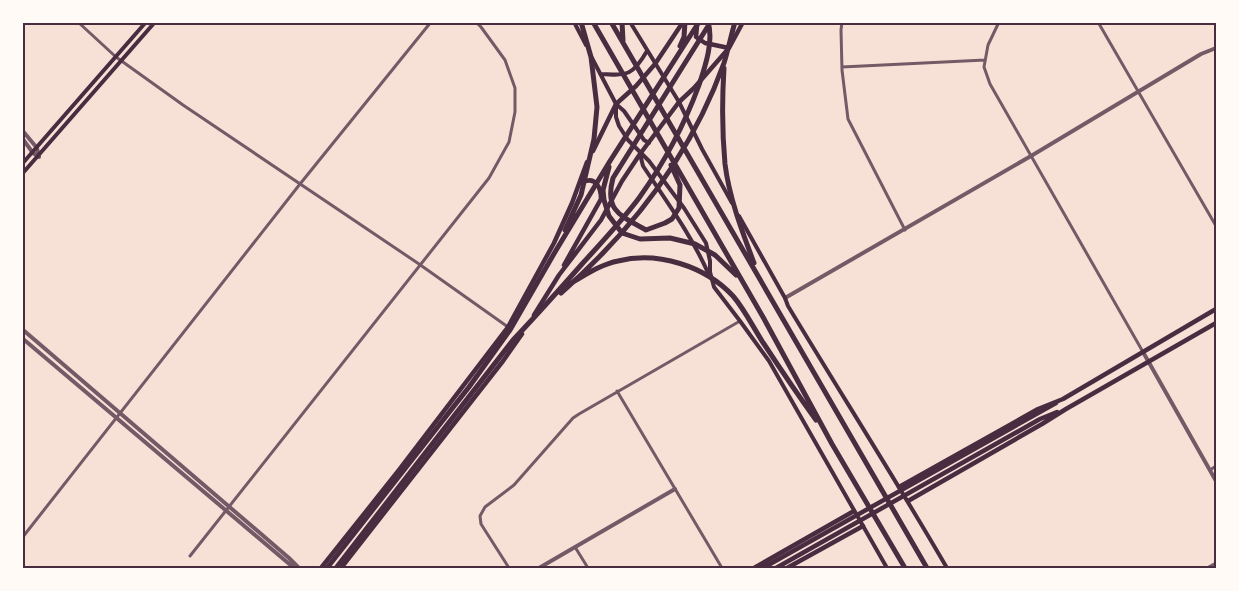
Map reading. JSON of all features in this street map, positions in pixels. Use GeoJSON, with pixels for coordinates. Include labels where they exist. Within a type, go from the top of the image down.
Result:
{"type":"FeatureCollection","features":[{"type":"Feature","properties":{"kind":"highway"},"geometry":{"type":"LineString","coordinates":[[554,252],[581,194],[594,139],[597,107],[591,56],[581,22]]}},
{"type":"Feature","properties":{"kind":"highway"},"geometry":{"type":"LineString","coordinates":[[593,22],[763,317],[832,444],[905,568]]}},
{"type":"Feature","properties":{"kind":"highway"},"geometry":{"type":"LineString","coordinates":[[611,22],[927,568]]}},
{"type":"Feature","properties":{"kind":"highway"},"geometry":{"type":"LineString","coordinates":[[622,22],[624,44]]}},
{"type":"Feature","properties":{"kind":"highway"},"geometry":{"type":"LineString","coordinates":[[675,58],[684,37],[684,22]]}},
{"type":"Feature","properties":{"kind":"highway"},"geometry":{"type":"LineString","coordinates":[[328,568],[469,387],[510,330],[554,252],[698,22]]}},
{"type":"Feature","properties":{"kind":"highway"},"geometry":{"type":"LineString","coordinates":[[663,144],[680,185],[679,208],[672,219],[646,230],[620,216],[615,210],[609,193],[613,178],[709,22]]}},
{"type":"Feature","properties":{"kind":"highway"},"geometry":{"type":"LineString","coordinates":[[336,568],[507,348],[607,237],[638,199],[661,165],[679,133],[704,71],[711,32],[709,22]]}},
{"type":"Feature","properties":{"kind":"highway"},"geometry":{"type":"LineString","coordinates":[[546,306],[629,226],[680,158],[708,103],[724,61],[735,22]]}},
{"type":"Feature","properties":{"kind":"highway"},"geometry":{"type":"LineString","coordinates":[[724,61],[722,108],[725,165],[739,222],[759,277]]}},
{"type":"Feature","properties":{"kind":"highway"},"geometry":{"type":"LineString","coordinates":[[610,162],[603,190],[604,200],[609,216],[622,233],[640,239],[670,238],[696,244],[714,254],[740,279]]}},
{"type":"Feature","properties":{"kind":"highway"},"geometry":{"type":"LineString","coordinates":[[573,282],[616,261],[641,258],[680,263],[696,269],[724,287],[734,298],[832,444]]}},
{"type":"Feature","properties":{"kind":"main road"},"geometry":{"type":"LineString","coordinates":[[22,164],[146,22]]}},
{"type":"Feature","properties":{"kind":"main road"},"geometry":{"type":"LineString","coordinates":[[22,174],[39,157],[155,22]]}},
{"type":"Feature","properties":{"kind":"main road"},"geometry":{"type":"LineString","coordinates":[[574,22],[616,104],[624,111],[644,140],[649,143]]}},
{"type":"Feature","properties":{"kind":"main road"},"geometry":{"type":"LineString","coordinates":[[630,22],[679,102],[717,177],[788,306],[947,568]]}},
{"type":"Feature","properties":{"kind":"main road"},"geometry":{"type":"LineString","coordinates":[[321,568],[399,470],[508,327],[554,243],[584,168],[616,104],[636,86],[655,64],[684,22]]}},
{"type":"Feature","properties":{"kind":"main road"},"geometry":{"type":"LineString","coordinates":[[698,22],[696,36],[705,43],[729,48]]}},
{"type":"Feature","properties":{"kind":"main road"},"geometry":{"type":"LineString","coordinates":[[559,275],[601,220],[622,181],[640,154],[679,102],[700,82],[729,48],[743,22]]}},
{"type":"Feature","properties":{"kind":"main road"},"geometry":{"type":"LineString","coordinates":[[601,74],[619,76],[628,73],[636,68],[647,51]]}},
{"type":"Feature","properties":{"kind":"main road"},"geometry":{"type":"LineString","coordinates":[[616,104],[616,116],[619,126],[628,140],[640,154],[650,161],[684,208],[706,243],[712,282]]}},
{"type":"Feature","properties":{"kind":"main road"},"geometry":{"type":"LineString","coordinates":[[640,154],[644,166],[703,259],[714,287],[769,361],[887,568]]}},
{"type":"Feature","properties":{"kind":"main road"},"geometry":{"type":"LineString","coordinates":[[342,568],[503,362],[559,275],[601,199],[601,192],[597,183],[593,180],[587,180],[578,185]]}},
{"type":"Feature","properties":{"kind":"main road"},"geometry":{"type":"LineString","coordinates":[[763,568],[1042,413],[1216,309]]}},
{"type":"Feature","properties":{"kind":"main road"},"geometry":{"type":"LineString","coordinates":[[1202,318],[1208,328]]}},
{"type":"Feature","properties":{"kind":"main road"},"geometry":{"type":"LineString","coordinates":[[908,501],[1216,324]]}},
{"type":"Feature","properties":{"kind":"main road"},"geometry":{"type":"LineString","coordinates":[[899,487],[1038,409],[1063,399]]}},
{"type":"Feature","properties":{"kind":"main road"},"geometry":{"type":"LineString","coordinates":[[776,568],[1040,420],[1066,409]]}},
{"type":"Feature","properties":{"kind":"main road"},"geometry":{"type":"LineString","coordinates":[[754,568],[854,511]]}},
{"type":"Feature","properties":{"kind":"main road"},"geometry":{"type":"LineString","coordinates":[[787,568],[863,526]]}},
{"type":"Feature","properties":{"kind":"street"},"geometry":{"type":"LineString","coordinates":[[78,22],[121,61],[419,264],[508,327]]}},
{"type":"Feature","properties":{"kind":"street"},"geometry":{"type":"LineString","coordinates":[[22,538],[300,184],[431,22]]}},
{"type":"Feature","properties":{"kind":"street"},"geometry":{"type":"LineString","coordinates":[[190,556],[419,264],[489,178],[509,142],[515,112],[514,88],[505,60],[476,22]]}},
{"type":"Feature","properties":{"kind":"street"},"geometry":{"type":"LineString","coordinates":[[842,22],[842,67],[848,119],[905,230]]}},
{"type":"Feature","properties":{"kind":"street"},"geometry":{"type":"LineString","coordinates":[[999,22],[988,45],[984,67],[990,84],[1216,481]]}},
{"type":"Feature","properties":{"kind":"street"},"geometry":{"type":"LineString","coordinates":[[1098,22],[1216,226]]}},
{"type":"Feature","properties":{"kind":"street"},"geometry":{"type":"LineString","coordinates":[[785,298],[1031,156],[1200,54],[1216,48]]}},
{"type":"Feature","properties":{"kind":"street"},"geometry":{"type":"LineString","coordinates":[[842,67],[986,60]]}},
{"type":"Feature","properties":{"kind":"street"},"geometry":{"type":"LineString","coordinates":[[22,130],[37,148],[39,157]]}},
{"type":"Feature","properties":{"kind":"street"},"geometry":{"type":"LineString","coordinates":[[22,138],[33,153],[39,157]]}},
{"type":"Feature","properties":{"kind":"street"},"geometry":{"type":"LineString","coordinates":[[509,568],[481,524],[479,519],[482,511],[514,485],[573,418],[740,321]]}},
{"type":"Feature","properties":{"kind":"street"},"geometry":{"type":"LineString","coordinates":[[22,330],[118,415]]}},
{"type":"Feature","properties":{"kind":"street"},"geometry":{"type":"LineString","coordinates":[[22,338],[118,415],[299,568]]}},
{"type":"Feature","properties":{"kind":"street"},"geometry":{"type":"LineString","coordinates":[[617,392],[722,568]]}},
{"type":"Feature","properties":{"kind":"street"},"geometry":{"type":"LineString","coordinates":[[1210,470],[1216,466]]}},
{"type":"Feature","properties":{"kind":"street"},"geometry":{"type":"LineString","coordinates":[[539,568],[675,489]]}},
{"type":"Feature","properties":{"kind":"street"},"geometry":{"type":"LineString","coordinates":[[229,508],[294,568]]}},
{"type":"Feature","properties":{"kind":"street"},"geometry":{"type":"LineString","coordinates":[[575,546],[588,568]]}},
{"type":"Feature","properties":{"kind":"street"},"geometry":{"type":"LineString","coordinates":[[1207,568],[1216,563]]}}]}
